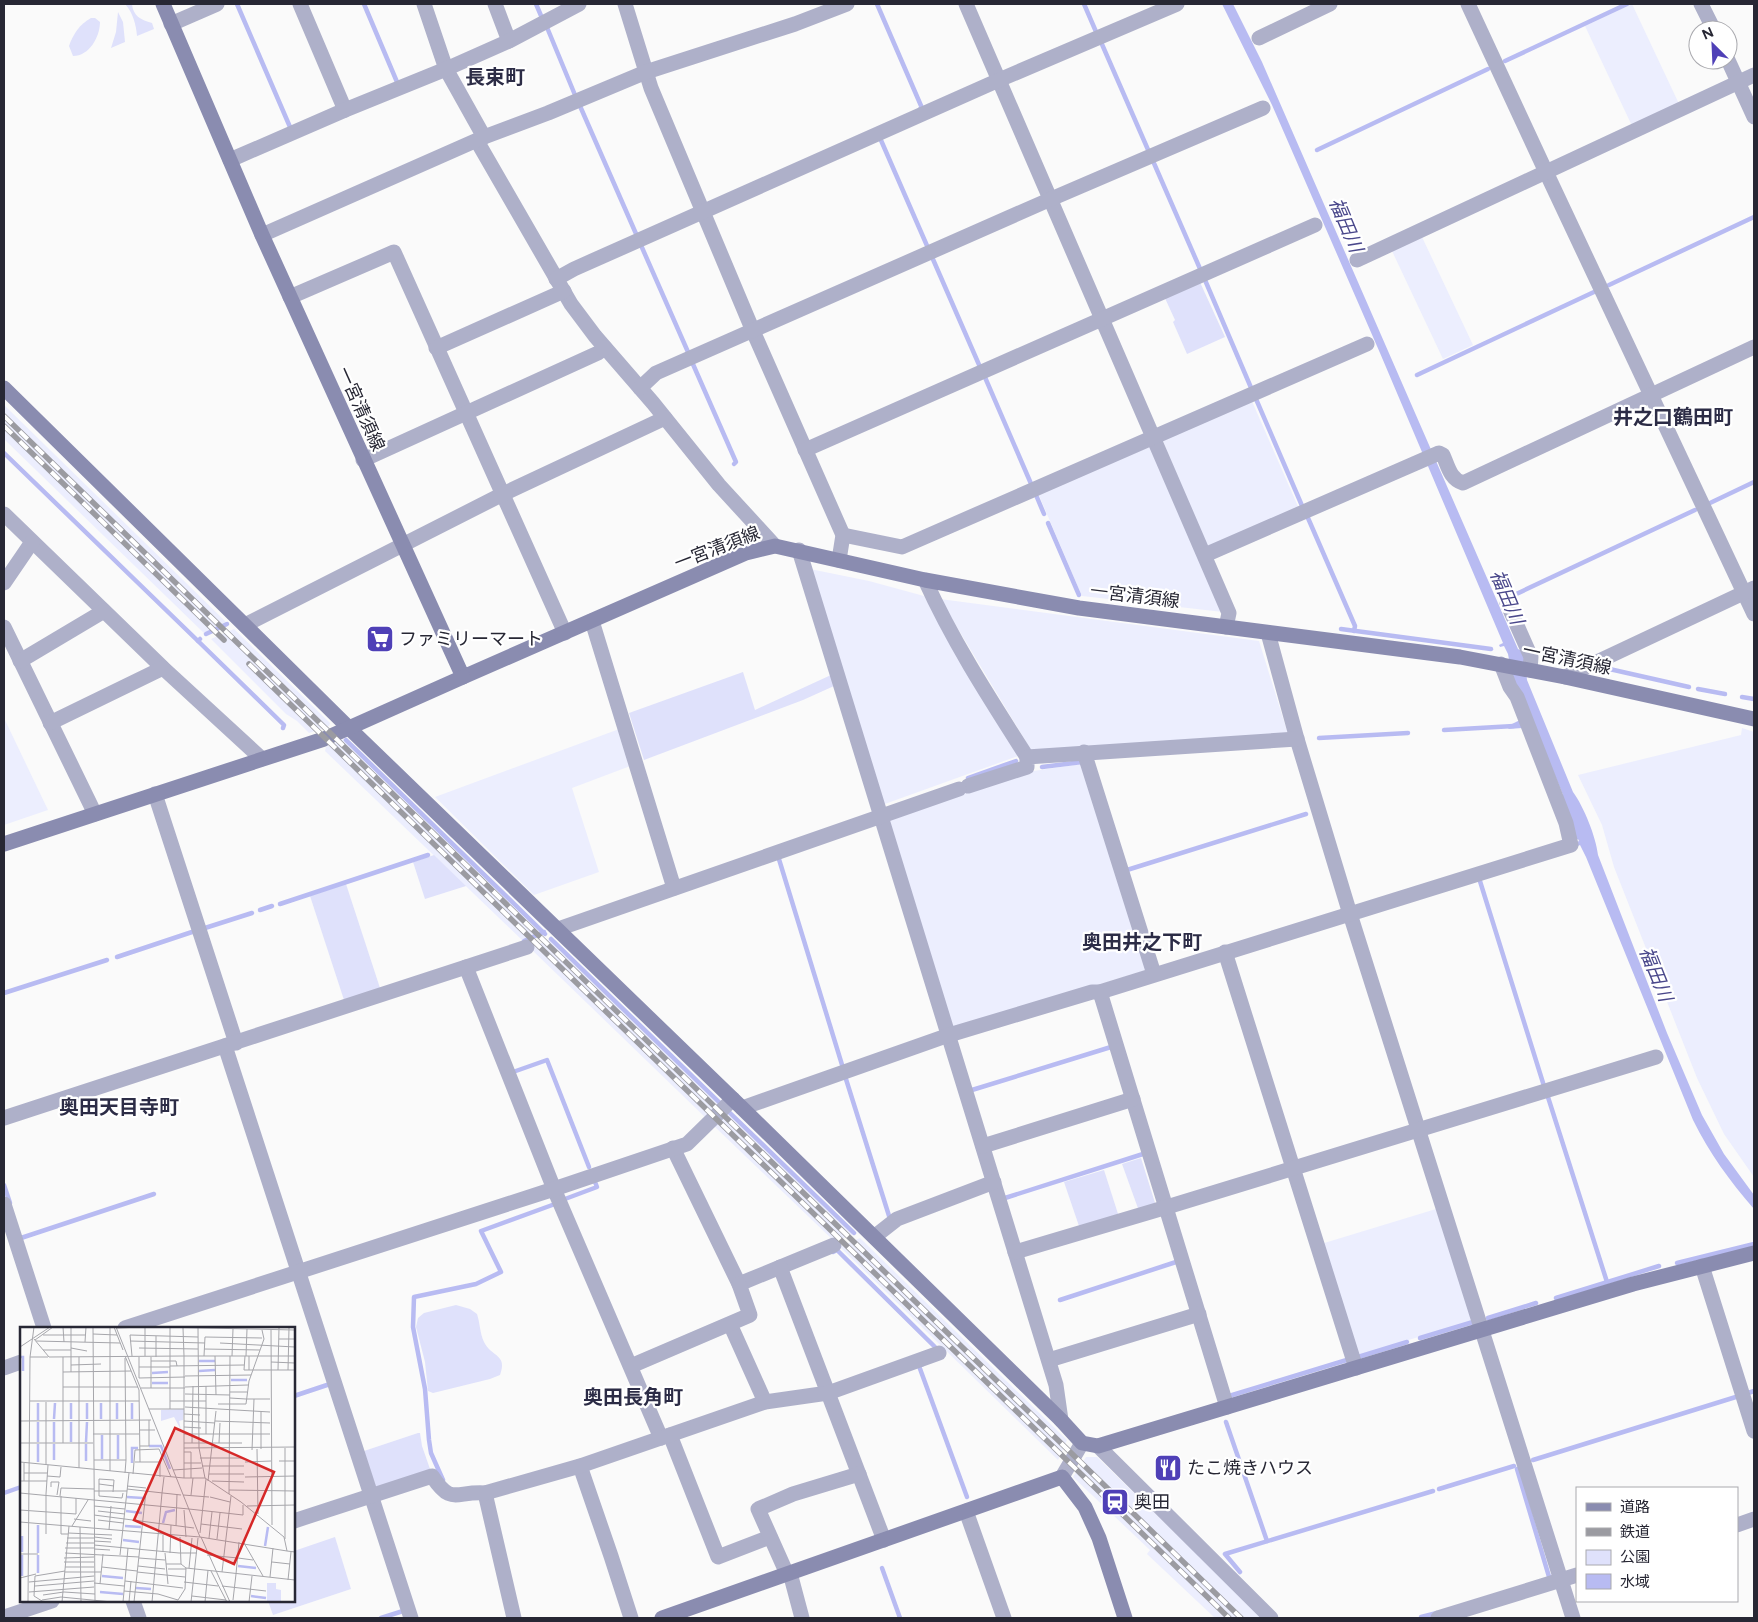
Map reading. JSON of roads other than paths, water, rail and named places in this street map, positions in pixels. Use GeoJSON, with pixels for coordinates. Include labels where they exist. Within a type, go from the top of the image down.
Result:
{"type":"FeatureCollection","features":[{"type":"Feature","properties":{"kind":"street","name":"一宮清須線"},"geometry":{"type":"LineString","coordinates":[[163,4],[290,297],[463,677],[746,553],[775,546],[924,580],[1079,608],[1422,652],[1506,665],[1754,719]]}},
{"type":"Feature","properties":{"kind":"street"},"geometry":{"type":"LineString","coordinates":[[171,24],[217,4]]}},
{"type":"Feature","properties":{"kind":"street"},"geometry":{"type":"LineString","coordinates":[[300,4],[345,110]]}},
{"type":"Feature","properties":{"kind":"street"},"geometry":{"type":"LineString","coordinates":[[424,4],[446,68],[480,139],[560,285],[577,312],[719,485],[775,546]]}},
{"type":"Feature","properties":{"kind":"street"},"geometry":{"type":"LineString","coordinates":[[495,4],[508,41]]}},
{"type":"Feature","properties":{"kind":"street"},"geometry":{"type":"LineString","coordinates":[[230,160],[508,41],[579,4]]}},
{"type":"Feature","properties":{"kind":"street"},"geometry":{"type":"LineString","coordinates":[[624,4],[651,88],[753,331],[843,535],[839,560]]}},
{"type":"Feature","properties":{"kind":"street"},"geometry":{"type":"LineString","coordinates":[[262,234],[480,139],[646,72],[795,24],[846,4]]}},
{"type":"Feature","properties":{"kind":"street"},"geometry":{"type":"LineString","coordinates":[[966,4],[1230,613],[1226,627]]}},
{"type":"Feature","properties":{"kind":"street"},"geometry":{"type":"LineString","coordinates":[[436,348],[560,285],[574,269],[999,80],[1177,4]]}},
{"type":"Feature","properties":{"kind":"street"},"geometry":{"type":"LineString","coordinates":[[1259,38],[1330,4]]}},
{"type":"Feature","properties":{"kind":"street"},"geometry":{"type":"LineString","coordinates":[[1468,4],[1651,395],[1749,590],[1754,614]]}},
{"type":"Feature","properties":{"kind":"street"},"geometry":{"type":"LineString","coordinates":[[1701,4],[1709,20]]}},
{"type":"Feature","properties":{"kind":"street"},"geometry":{"type":"LineString","coordinates":[[1732,70],[1754,117]]}},
{"type":"Feature","properties":{"kind":"street"},"geometry":{"type":"LineString","coordinates":[[1357,260],[1754,75]]}},
{"type":"Feature","properties":{"kind":"street"},"geometry":{"type":"LineString","coordinates":[[640,388],[656,373],[1263,108]]}},
{"type":"Feature","properties":{"kind":"street"},"geometry":{"type":"LineString","coordinates":[[805,450],[1315,225]]}},
{"type":"Feature","properties":{"kind":"street"},"geometry":{"type":"LineString","coordinates":[[290,297],[394,252],[565,633]]}},
{"type":"Feature","properties":{"kind":"street"},"geometry":{"type":"LineString","coordinates":[[843,535],[902,547],[1367,344]]}},
{"type":"Feature","properties":{"kind":"street"},"geometry":{"type":"LineString","coordinates":[[1205,555],[1438,454],[1444,455],[1452,476],[1457,481],[1463,483],[1754,347]]}},
{"type":"Feature","properties":{"kind":"street"},"geometry":{"type":"LineString","coordinates":[[363,460],[598,353],[605,348]]}},
{"type":"Feature","properties":{"kind":"street"},"geometry":{"type":"LineString","coordinates":[[4,388],[349,728],[558,929],[1061,1420],[1082,1443],[1098,1446],[1633,1284],[1754,1253]]}},
{"type":"Feature","properties":{"kind":"street"},"geometry":{"type":"LineString","coordinates":[[245,625],[502,494],[665,418]]}},
{"type":"Feature","properties":{"kind":"street"},"geometry":{"type":"LineString","coordinates":[[4,514],[163,668],[262,759]]}},
{"type":"Feature","properties":{"kind":"street"},"geometry":{"type":"LineString","coordinates":[[4,582],[32,542]]}},
{"type":"Feature","properties":{"kind":"street"},"geometry":{"type":"LineString","coordinates":[[799,550],[1056,1385],[1061,1420]]}},
{"type":"Feature","properties":{"kind":"street"},"geometry":{"type":"LineString","coordinates":[[558,929],[881,815],[1027,767],[1027,757],[979,681],[924,580]]}},
{"type":"Feature","properties":{"kind":"street"},"geometry":{"type":"LineString","coordinates":[[1565,677],[1749,590]]}},
{"type":"Feature","properties":{"kind":"street"},"geometry":{"type":"LineString","coordinates":[[1508,603],[1531,657],[1530,670]]}},
{"type":"Feature","properties":{"kind":"street"},"geometry":{"type":"LineString","coordinates":[[20,661],[104,611]]}},
{"type":"Feature","properties":{"kind":"street"},"geometry":{"type":"LineString","coordinates":[[592,621],[674,888]]}},
{"type":"Feature","properties":{"kind":"street"},"geometry":{"type":"LineString","coordinates":[[4,627],[95,814]]}},
{"type":"Feature","properties":{"kind":"street"},"geometry":{"type":"LineString","coordinates":[[1268,633],[1297,740],[1350,914],[1572,1618]]}},
{"type":"Feature","properties":{"kind":"street"},"geometry":{"type":"LineString","coordinates":[[128,1327],[687,1144],[737,1103],[949,1035],[1092,992],[1100,992],[1571,845],[1566,823],[1517,696],[1510,687],[1506,665]]}},
{"type":"Feature","properties":{"kind":"street"},"geometry":{"type":"LineString","coordinates":[[50,723],[163,668]]}},
{"type":"Feature","properties":{"kind":"street"},"geometry":{"type":"LineString","coordinates":[[4,844],[324,738],[463,677]]}},
{"type":"Feature","properties":{"kind":"street"},"geometry":{"type":"LineString","coordinates":[[1027,757],[1297,740]]}},
{"type":"Feature","properties":{"kind":"street"},"geometry":{"type":"LineString","coordinates":[[1084,752],[1154,974]]}},
{"type":"Feature","properties":{"kind":"street"},"geometry":{"type":"LineString","coordinates":[[155,794],[298,1272],[411,1618]]}},
{"type":"Feature","properties":{"kind":"street"},"geometry":{"type":"LineString","coordinates":[[4,1118],[527,946]]}},
{"type":"Feature","properties":{"kind":"street"},"geometry":{"type":"LineString","coordinates":[[1225,952],[1356,1368]]}},
{"type":"Feature","properties":{"kind":"street"},"geometry":{"type":"LineString","coordinates":[[466,967],[554,1189],[631,1366],[666,1436],[718,1558],[770,1537]]}},
{"type":"Feature","properties":{"kind":"street"},"geometry":{"type":"LineString","coordinates":[[1100,992],[1227,1407]]}},
{"type":"Feature","properties":{"kind":"street"},"geometry":{"type":"LineString","coordinates":[[1015,1252],[1656,1057]]}},
{"type":"Feature","properties":{"kind":"street"},"geometry":{"type":"LineString","coordinates":[[983,1146],[1133,1099]]}},
{"type":"Feature","properties":{"kind":"street"},"geometry":{"type":"LineString","coordinates":[[631,1366],[750,1315],[739,1284],[673,1148]]}},
{"type":"Feature","properties":{"kind":"street"},"geometry":{"type":"LineString","coordinates":[[874,1237],[897,1220],[994,1182]]}},
{"type":"Feature","properties":{"kind":"street"},"geometry":{"type":"LineString","coordinates":[[4,1204],[44,1327]]}},
{"type":"Feature","properties":{"kind":"street"},"geometry":{"type":"LineString","coordinates":[[739,1284],[834,1245]]}},
{"type":"Feature","properties":{"kind":"street"},"geometry":{"type":"LineString","coordinates":[[1702,1266],[1754,1431]]}},
{"type":"Feature","properties":{"kind":"street"},"geometry":{"type":"LineString","coordinates":[[780,1267],[884,1540]]}},
{"type":"Feature","properties":{"kind":"street"},"geometry":{"type":"LineString","coordinates":[[1048,1360],[1199,1314]]}},
{"type":"Feature","properties":{"kind":"street"},"geometry":{"type":"LineString","coordinates":[[730,1324],[765,1402]]}},
{"type":"Feature","properties":{"kind":"street"},"geometry":{"type":"LineString","coordinates":[[295,1522],[432,1476],[442,1490],[448,1494],[485,1493],[580,1466],[765,1402],[828,1393],[938,1353]]}},
{"type":"Feature","properties":{"kind":"street"},"geometry":{"type":"LineString","coordinates":[[4,1368],[20,1362]]}},
{"type":"Feature","properties":{"kind":"street"},"geometry":{"type":"LineString","coordinates":[[662,1618],[1062,1477],[1082,1443]]}},
{"type":"Feature","properties":{"kind":"street"},"geometry":{"type":"LineString","coordinates":[[1098,1446],[1271,1618]]}},
{"type":"Feature","properties":{"kind":"street"},"geometry":{"type":"LineString","coordinates":[[580,1466],[631,1618]]}},
{"type":"Feature","properties":{"kind":"street"},"geometry":{"type":"LineString","coordinates":[[802,1618],[788,1573],[758,1509],[793,1494],[859,1474]]}},
{"type":"Feature","properties":{"kind":"street"},"geometry":{"type":"LineString","coordinates":[[1062,1477],[1085,1507],[1099,1538],[1125,1618]]}},
{"type":"Feature","properties":{"kind":"street"},"geometry":{"type":"LineString","coordinates":[[485,1493],[514,1618]]}},
{"type":"Feature","properties":{"kind":"street"},"geometry":{"type":"LineString","coordinates":[[966,1511],[1004,1618]]}},
{"type":"Feature","properties":{"kind":"street"},"geometry":{"type":"LineString","coordinates":[[1738,1524],[1754,1519]]}},
{"type":"Feature","properties":{"kind":"street"},"geometry":{"type":"LineString","coordinates":[[1438,1618],[1576,1575]]}},
{"type":"Feature","properties":{"kind":"street"},"geometry":{"type":"LineString","coordinates":[[4,1617],[49,1602]]}},
{"type":"Feature","properties":{"kind":"street"},"geometry":{"type":"LineString","coordinates":[[133,1602],[139,1618]]}},
{"type":"Feature","properties":{"kind":"water"},"geometry":{"type":"Polygon","coordinates":[[[1222,4],[1233,4],[1262,62],[1518,649],[1524,652],[1527,680],[1573,792],[1589,822],[1598,855],[1667,1033],[1702,1115],[1724,1154],[1754,1195],[1754,1209],[1720,1166],[1693,1120],[1586,857],[1580,845],[1576,847],[1575,843],[1579,841],[1578,839],[1575,841],[1563,804],[1563,795],[1535,727],[1508,729],[1512,724],[1520,720],[1508,654],[1504,646],[1500,647],[1499,645],[1503,643],[1272,105],[1222,4]]]}},
{"type":"Feature","properties":{"kind":"waterway"},"geometry":{"type":"LineString","coordinates":[[237,4],[290,127]]}},
{"type":"Feature","properties":{"kind":"waterway"},"geometry":{"type":"LineString","coordinates":[[364,4],[397,82]]}},
{"type":"Feature","properties":{"kind":"waterway"},"geometry":{"type":"LineString","coordinates":[[536,4],[542,18]]}},
{"type":"Feature","properties":{"kind":"waterway"},"geometry":{"type":"LineString","coordinates":[[877,4],[922,108],[920,109]]}},
{"type":"Feature","properties":{"kind":"waterway"},"geometry":{"type":"LineString","coordinates":[[1084,4],[1097,34]]}},
{"type":"Feature","properties":{"kind":"waterway"},"geometry":{"type":"LineString","coordinates":[[1505,61],[1627,4]]}},
{"type":"Feature","properties":{"kind":"waterway"},"geometry":{"type":"LineString","coordinates":[[546,25],[575,95]]}},
{"type":"Feature","properties":{"kind":"waterway"},"geometry":{"type":"LineString","coordinates":[[1101,42],[1149,152]]}},
{"type":"Feature","properties":{"kind":"waterway"},"geometry":{"type":"LineString","coordinates":[[1317,150],[1488,69]]}},
{"type":"Feature","properties":{"kind":"waterway"},"geometry":{"type":"LineString","coordinates":[[580,106],[637,236]]}},
{"type":"Feature","properties":{"kind":"waterway"},"geometry":{"type":"LineString","coordinates":[[880,138],[928,248]]}},
{"type":"Feature","properties":{"kind":"waterway"},"geometry":{"type":"LineString","coordinates":[[1153,161],[1201,271]]}},
{"type":"Feature","properties":{"kind":"waterway"},"geometry":{"type":"LineString","coordinates":[[1609,285],[1754,217]]}},
{"type":"Feature","properties":{"kind":"waterway"},"geometry":{"type":"LineString","coordinates":[[640,243],[688,352]]}},
{"type":"Feature","properties":{"kind":"waterway"},"geometry":{"type":"LineString","coordinates":[[932,257],[980,367]]}},
{"type":"Feature","properties":{"kind":"waterway"},"geometry":{"type":"LineString","coordinates":[[1205,280],[1252,390]]}},
{"type":"Feature","properties":{"kind":"waterway"},"geometry":{"type":"LineString","coordinates":[[1417,375],[1594,292]]}},
{"type":"Feature","properties":{"kind":"waterway"},"geometry":{"type":"LineString","coordinates":[[692,362],[736,462],[734,464]]}},
{"type":"Feature","properties":{"kind":"waterway"},"geometry":{"type":"LineString","coordinates":[[984,375],[1032,486]]}},
{"type":"Feature","properties":{"kind":"waterway"},"geometry":{"type":"LineString","coordinates":[[1256,399],[1303,508]]}},
{"type":"Feature","properties":{"kind":"waterway"},"geometry":{"type":"LineString","coordinates":[[4,453],[198,641]]}},
{"type":"Feature","properties":{"kind":"waterway"},"geometry":{"type":"LineString","coordinates":[[1710,503],[1754,482]]}},
{"type":"Feature","properties":{"kind":"waterway"},"geometry":{"type":"LineString","coordinates":[[1036,495],[1044,514]]}},
{"type":"Feature","properties":{"kind":"waterway","name":"福田川"},"geometry":{"type":"LineString","coordinates":[[1512,596],[1695,510]]}},
{"type":"Feature","properties":{"kind":"waterway"},"geometry":{"type":"LineString","coordinates":[[1308,518],[1355,626],[1354,631]]}},
{"type":"Feature","properties":{"kind":"waterway"},"geometry":{"type":"LineString","coordinates":[[1048,523],[1079,595]]}},
{"type":"Feature","properties":{"kind":"waterway"},"geometry":{"type":"LineString","coordinates":[[206,634],[227,624]]}},
{"type":"Feature","properties":{"kind":"waterway"},"geometry":{"type":"LineString","coordinates":[[1341,629],[1491,649]]}},
{"type":"Feature","properties":{"kind":"waterway"},"geometry":{"type":"LineString","coordinates":[[200,639],[198,641],[284,725],[283,728]]}},
{"type":"Feature","properties":{"kind":"waterway"},"geometry":{"type":"LineString","coordinates":[[1605,668],[1689,687]]}},
{"type":"Feature","properties":{"kind":"waterway"},"geometry":{"type":"LineString","coordinates":[[1698,689],[1725,694]]}},
{"type":"Feature","properties":{"kind":"waterway"},"geometry":{"type":"LineString","coordinates":[[1742,697],[1754,699]]}},
{"type":"Feature","properties":{"kind":"waterway"},"geometry":{"type":"LineString","coordinates":[[1444,730],[1514,726]]}},
{"type":"Feature","properties":{"kind":"waterway"},"geometry":{"type":"LineString","coordinates":[[1319,738],[1408,733]]}},
{"type":"Feature","properties":{"kind":"waterway"},"geometry":{"type":"LineString","coordinates":[[346,740],[545,934]]}},
{"type":"Feature","properties":{"kind":"waterway"},"geometry":{"type":"LineString","coordinates":[[968,778],[1016,761]]}},
{"type":"Feature","properties":{"kind":"waterway"},"geometry":{"type":"LineString","coordinates":[[1042,767],[1082,762],[1083,765]]}},
{"type":"Feature","properties":{"kind":"waterway"},"geometry":{"type":"LineString","coordinates":[[1127,870],[1306,814]]}},
{"type":"Feature","properties":{"kind":"waterway"},"geometry":{"type":"LineString","coordinates":[[280,904],[428,855]]}},
{"type":"Feature","properties":{"kind":"waterway"},"geometry":{"type":"LineString","coordinates":[[778,856],[843,1068]]}},
{"type":"Feature","properties":{"kind":"waterway"},"geometry":{"type":"LineString","coordinates":[[1479,878],[1544,1086]]}},
{"type":"Feature","properties":{"kind":"waterway"},"geometry":{"type":"LineString","coordinates":[[260,910],[272,906]]}},
{"type":"Feature","properties":{"kind":"waterway"},"geometry":{"type":"LineString","coordinates":[[205,928],[252,913]]}},
{"type":"Feature","properties":{"kind":"waterway"},"geometry":{"type":"LineString","coordinates":[[117,957],[195,931]]}},
{"type":"Feature","properties":{"kind":"waterway"},"geometry":{"type":"LineString","coordinates":[[524,941],[544,932]]}},
{"type":"Feature","properties":{"kind":"waterway"},"geometry":{"type":"LineString","coordinates":[[551,939],[721,1104]]}},
{"type":"Feature","properties":{"kind":"waterway"},"geometry":{"type":"LineString","coordinates":[[4,993],[107,960]]}},
{"type":"Feature","properties":{"kind":"waterway"},"geometry":{"type":"LineString","coordinates":[[972,1090],[1111,1047]]}},
{"type":"Feature","properties":{"kind":"waterway"},"geometry":{"type":"LineString","coordinates":[[512,1070],[513,1072],[547,1060],[589,1167]]}},
{"type":"Feature","properties":{"kind":"waterway"},"geometry":{"type":"LineString","coordinates":[[845,1076],[890,1219]]}},
{"type":"Feature","properties":{"kind":"waterway"},"geometry":{"type":"LineString","coordinates":[[1547,1094],[1607,1282]]}},
{"type":"Feature","properties":{"kind":"waterway"},"geometry":{"type":"LineString","coordinates":[[729,1112],[854,1233]]}},
{"type":"Feature","properties":{"kind":"waterway"},"geometry":{"type":"LineString","coordinates":[[1005,1198],[1143,1154]]}},
{"type":"Feature","properties":{"kind":"waterway"},"geometry":{"type":"LineString","coordinates":[[565,1199],[597,1187],[595,1182]]}},
{"type":"Feature","properties":{"kind":"waterway"},"geometry":{"type":"LineString","coordinates":[[4,1185],[10,1203]]}},
{"type":"Feature","properties":{"kind":"waterway"},"geometry":{"type":"LineString","coordinates":[[21,1238],[154,1194]]}},
{"type":"Feature","properties":{"kind":"waterway"},"geometry":{"type":"LineString","coordinates":[[443,1480],[431,1453],[425,1389],[413,1327],[414,1297],[476,1284],[501,1272],[481,1231],[555,1204]]}},
{"type":"Feature","properties":{"kind":"waterway"},"geometry":{"type":"LineString","coordinates":[[1677,1263],[1754,1244]]}},
{"type":"Feature","properties":{"kind":"waterway"},"geometry":{"type":"LineString","coordinates":[[833,1252],[837,1250],[935,1347]]}},
{"type":"Feature","properties":{"kind":"waterway"},"geometry":{"type":"LineString","coordinates":[[1060,1300],[1176,1262]]}},
{"type":"Feature","properties":{"kind":"waterway"},"geometry":{"type":"LineString","coordinates":[[1556,1298],[1659,1266]]}},
{"type":"Feature","properties":{"kind":"waterway"},"geometry":{"type":"LineString","coordinates":[[1488,1318],[1536,1303]]}},
{"type":"Feature","properties":{"kind":"waterway"},"geometry":{"type":"LineString","coordinates":[[1420,1338],[1473,1322]]}},
{"type":"Feature","properties":{"kind":"waterway"},"geometry":{"type":"LineString","coordinates":[[1358,1357],[1407,1342]]}},
{"type":"Feature","properties":{"kind":"waterway"},"geometry":{"type":"LineString","coordinates":[[1229,1396],[1350,1359]]}},
{"type":"Feature","properties":{"kind":"waterway"},"geometry":{"type":"LineString","coordinates":[[923,1364],[919,1366],[967,1497]]}},
{"type":"Feature","properties":{"kind":"waterway"},"geometry":{"type":"LineString","coordinates":[[295,1396],[330,1384]]}},
{"type":"Feature","properties":{"kind":"waterway"},"geometry":{"type":"LineString","coordinates":[[1748,1393],[1754,1391]]}},
{"type":"Feature","properties":{"kind":"waterway"},"geometry":{"type":"LineString","coordinates":[[1533,1460],[1739,1396]]}},
{"type":"Feature","properties":{"kind":"waterway"},"geometry":{"type":"LineString","coordinates":[[1226,1422],[1267,1541]]}},
{"type":"Feature","properties":{"kind":"waterway"},"geometry":{"type":"LineString","coordinates":[[1439,1489],[1514,1466]]}},
{"type":"Feature","properties":{"kind":"waterway"},"geometry":{"type":"LineString","coordinates":[[1517,1469],[1550,1580]]}},
{"type":"Feature","properties":{"kind":"waterway"},"geometry":{"type":"LineString","coordinates":[[4,1493],[20,1487]]}},
{"type":"Feature","properties":{"kind":"waterway"},"geometry":{"type":"LineString","coordinates":[[1240,1572],[1225,1554],[1433,1491]]}},
{"type":"Feature","properties":{"kind":"waterway"},"geometry":{"type":"LineString","coordinates":[[882,1568],[900,1618]]}},
{"type":"Feature","properties":{"kind":"waterway"},"geometry":{"type":"LineString","coordinates":[[381,1618],[403,1611]]}},
{"type":"Feature","properties":{"kind":"waterway"},"geometry":{"type":"LineString","coordinates":[[1421,1617],[1437,1613]]}},
{"type":"Feature","properties":{"kind":"railway"},"geometry":{"type":"LineString","coordinates":[[4,416],[1241,1618]]}},
{"type":"Feature","properties":{"kind":"railway"},"geometry":{"type":"LineString","coordinates":[[4,426],[224,640]]}},
{"type":"Feature","properties":{"kind":"railway"},"geometry":{"type":"LineString","coordinates":[[249,664],[1229,1618]]}},
{"type":"Feature","properties":{"kind":"place","name":"ファミリーマート"},"geometry":{"type":"Point","coordinates":[380,639]}},
{"type":"Feature","properties":{"kind":"place","name":"たこ焼きハウス"},"geometry":{"type":"Point","coordinates":[1168,1468]}},
{"type":"Feature","properties":{"kind":"place","name":"奥田"},"geometry":{"type":"Point","coordinates":[1115,1502]}},
{"type":"Feature","properties":{"kind":"district","name":"長束町"},"geometry":{"type":"Point","coordinates":[495,77]}},
{"type":"Feature","properties":{"kind":"district","name":"井之口鶴田町"},"geometry":{"type":"Point","coordinates":[1673,417]}},
{"type":"Feature","properties":{"kind":"district","name":"奥田井之下町"},"geometry":{"type":"Point","coordinates":[1142,942]}},
{"type":"Feature","properties":{"kind":"district","name":"奥田天目寺町"},"geometry":{"type":"Point","coordinates":[119,1107]}},
{"type":"Feature","properties":{"kind":"district","name":"奥田長角町"},"geometry":{"type":"Point","coordinates":[633,1397]}}]}
